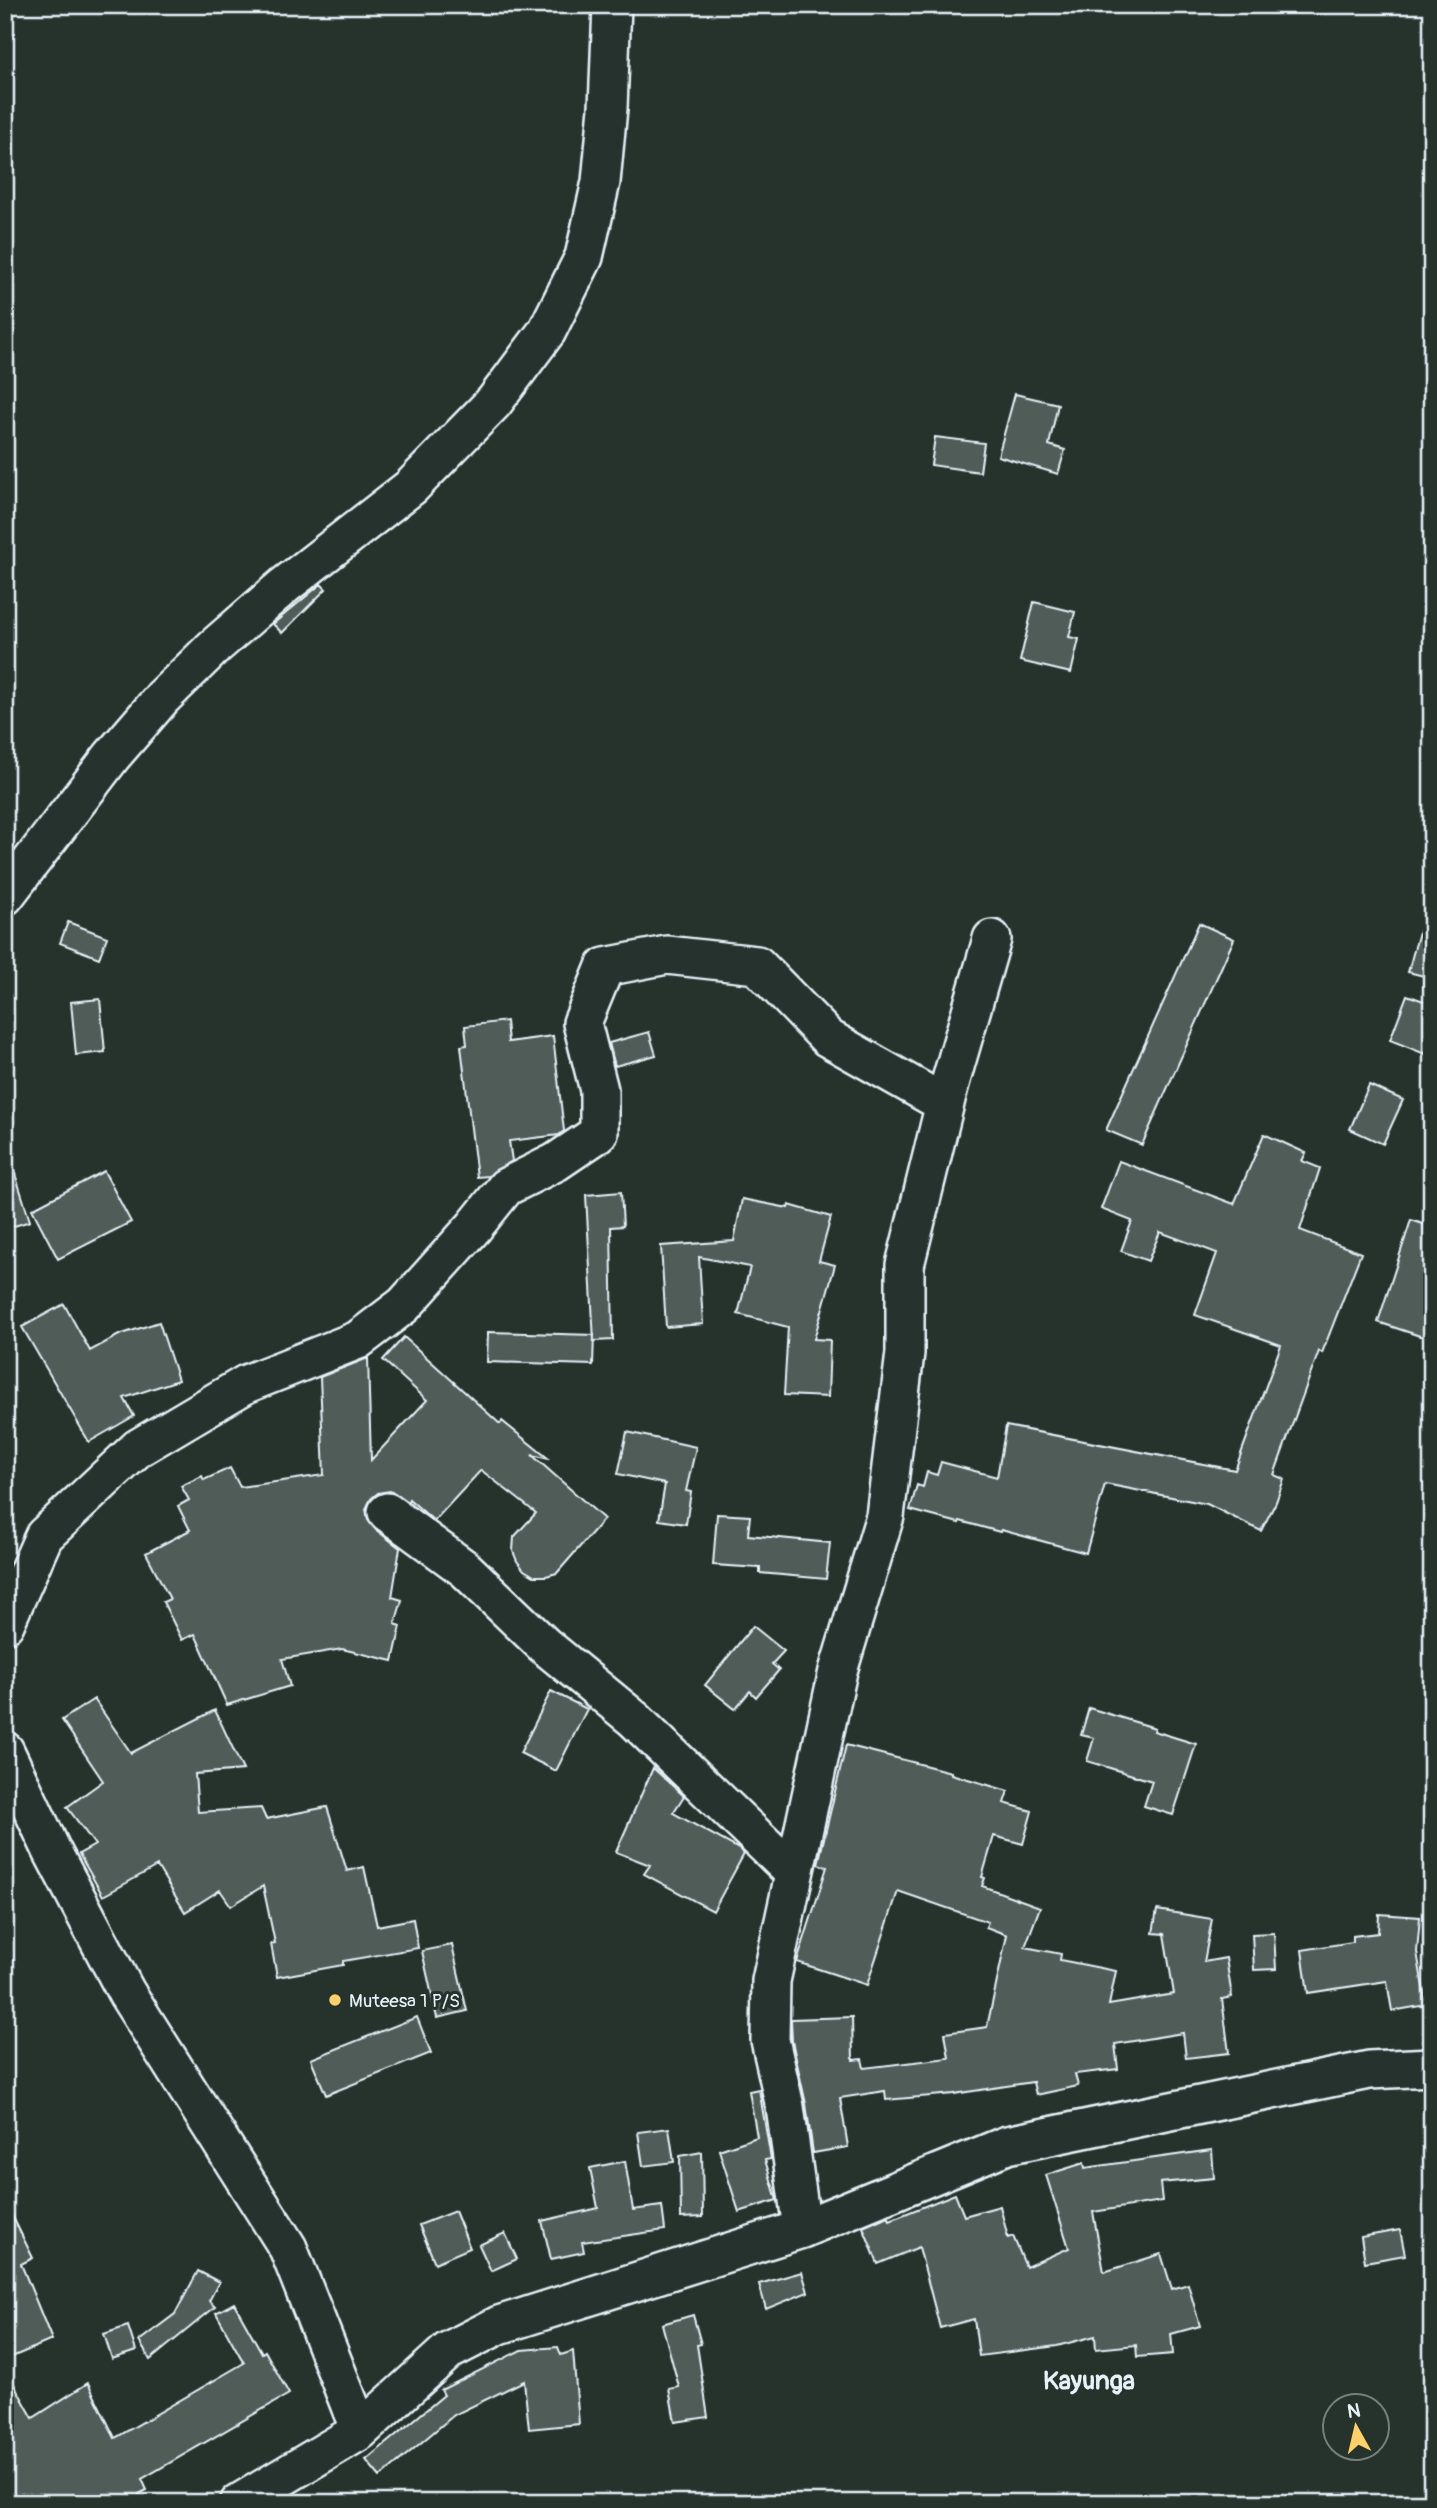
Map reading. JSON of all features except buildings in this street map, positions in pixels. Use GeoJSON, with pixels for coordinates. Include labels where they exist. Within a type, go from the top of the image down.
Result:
{"type":"FeatureCollection","features":[{"type":"Feature","properties":{"kind":"street"},"geometry":{"type":"LineString","coordinates":[[5,895],[112,756],[163,697],[284,586],[411,486],[494,402],[547,331],[584,257],[601,182],[608,108],[612,5]]}},
{"type":"Feature","properties":{"kind":"street"},"geometry":{"type":"LineString","coordinates":[[802,2228],[785,2107],[770,2040],[771,1981],[838,1671],[885,1516],[905,1353],[905,1265],[945,1104],[992,939]]}},
{"type":"Feature","properties":{"kind":"street"},"geometry":{"type":"LineString","coordinates":[[5,1624],[44,1536],[138,1448],[246,1384],[358,1340],[404,1305],[506,1187],[556,1162],[598,1133],[599,1090],[582,1023],[605,967],[667,954],[757,965],[828,1038],[945,1104]]}},
{"type":"Feature","properties":{"kind":"street"},"geometry":{"type":"LineString","coordinates":[[387,1512],[465,1569],[544,1645],[635,1719],[794,1873]]}},
{"type":"Feature","properties":{"kind":"street"},"geometry":{"type":"LineString","coordinates":[[5,1751],[52,1851],[126,1992],[288,2248],[360,2431]]}},
{"type":"Feature","properties":{"kind":"street"},"geometry":{"type":"LineString","coordinates":[[239,2503],[360,2431],[448,2351],[499,2325],[802,2228],[1007,2145],[1369,2070],[1432,2067]]}},
{"type":"Feature","properties":{"kind":"place","name":"Muteesa 1 P/S"},"geometry":{"type":"Point","coordinates":[335,2000]}},
{"type":"Feature","properties":{"kind":"district","name":"Kayunga"},"geometry":{"type":"Point","coordinates":[1089,2380]}}]}
